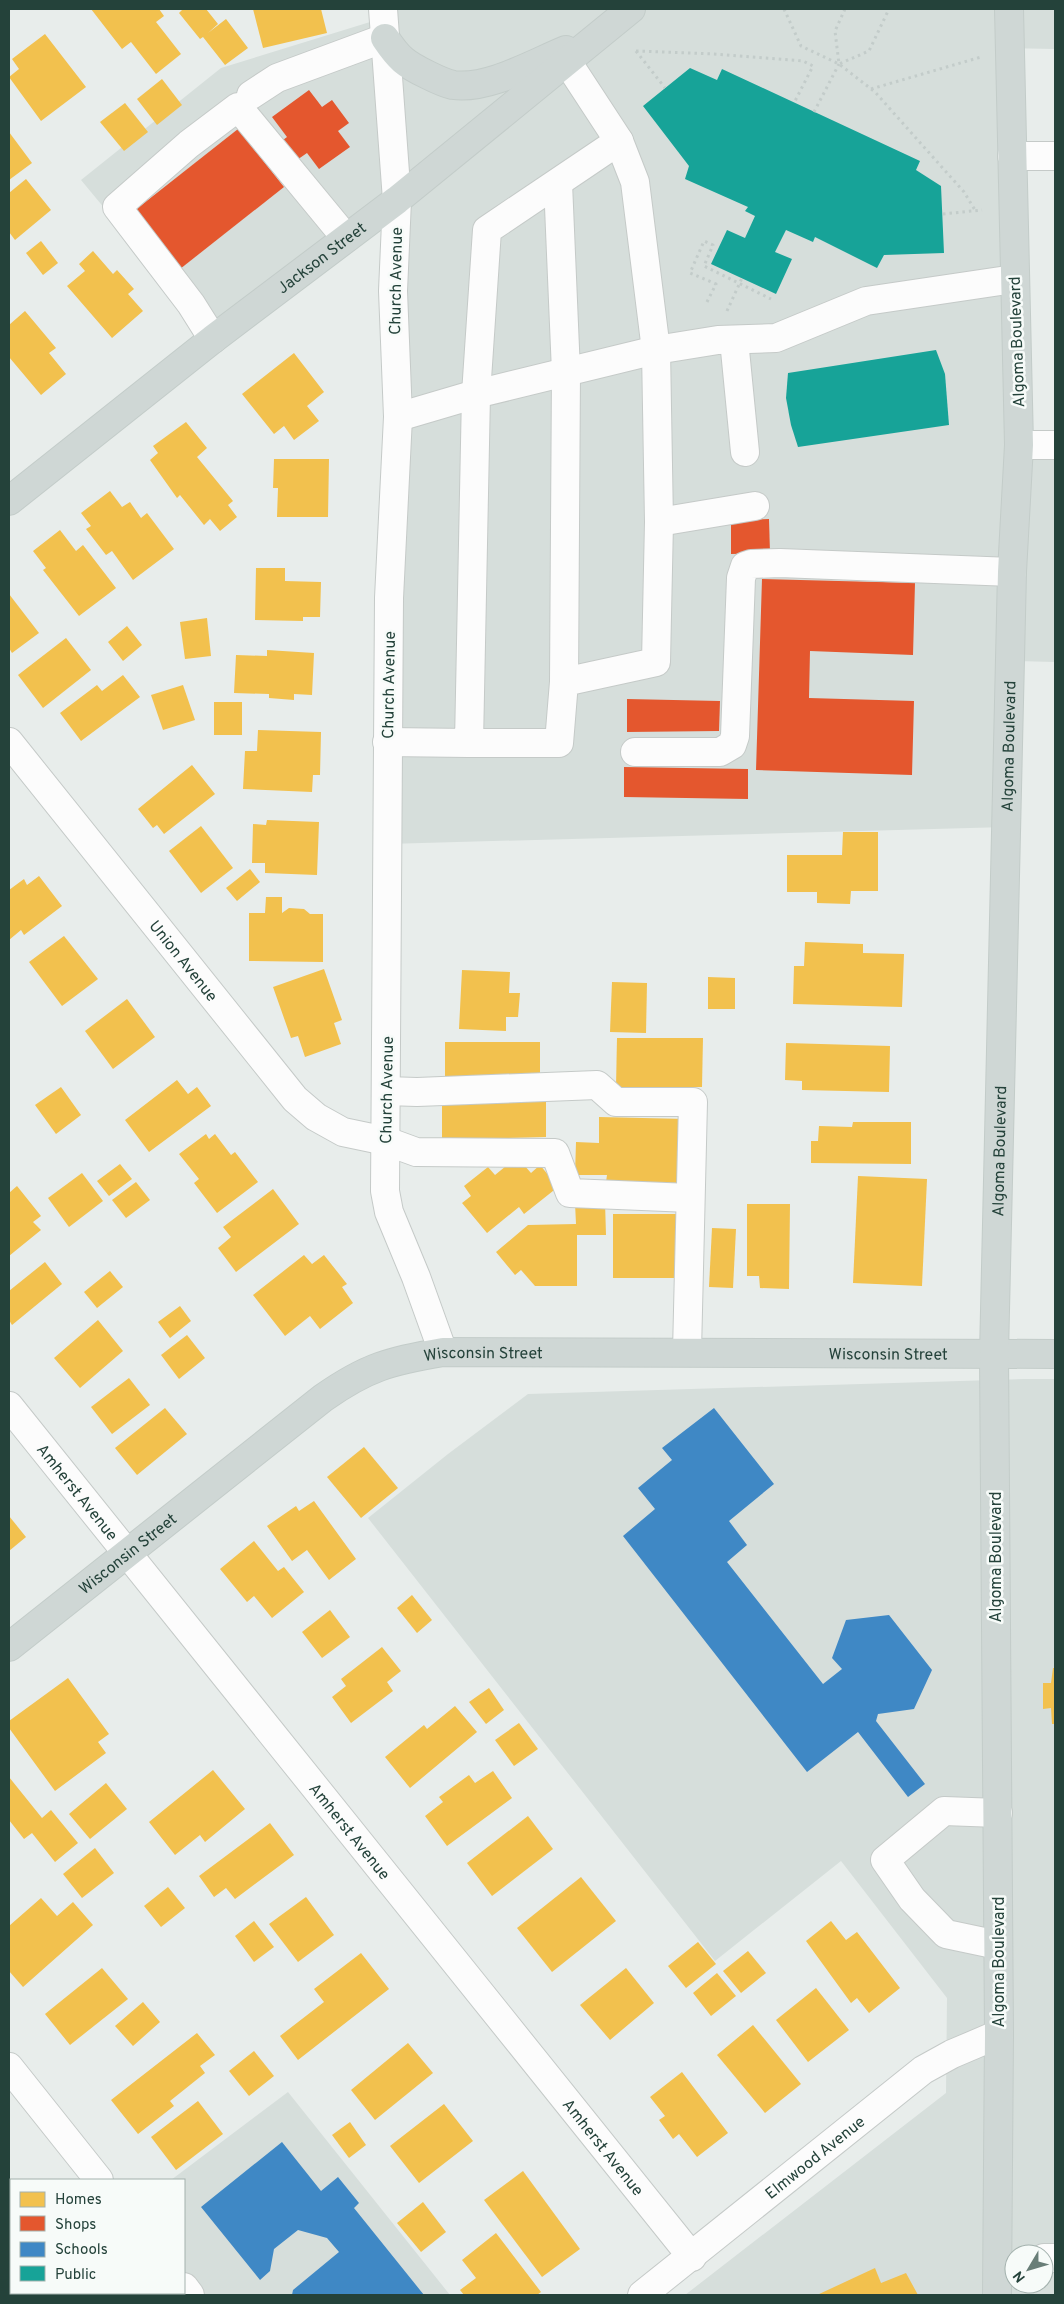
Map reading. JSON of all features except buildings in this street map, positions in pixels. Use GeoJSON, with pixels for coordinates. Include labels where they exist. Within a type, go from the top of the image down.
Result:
{"type":"FeatureCollection","features":[{"type":"Feature","properties":{"kind":"main road","name":"Jackson Street"},"geometry":{"type":"LineString","coordinates":[[9,502],[213,339],[396,200],[631,9]]}},
{"type":"Feature","properties":{"kind":"main road","name":"Algoma Boulevard"},"geometry":{"type":"LineString","coordinates":[[1006,2244],[999,2034],[994,1354],[1012,572],[1019,445],[1009,9]]}},
{"type":"Feature","properties":{"kind":"main road"},"geometry":{"type":"LineString","coordinates":[[385,38],[398,57],[419,71],[444,82],[467,85],[489,82],[595,38]]}},
{"type":"Feature","properties":{"kind":"main road","name":"Wisconsin Street"},"geometry":{"type":"LineString","coordinates":[[9,1647],[323,1398],[353,1377],[390,1362],[442,1352],[508,1354],[687,1352],[1055,1354]]}},
{"type":"Feature","properties":{"kind":"main road","name":"Algoma Boulevard"},"geometry":{"type":"LineString","coordinates":[[997,2295],[1004,2267]]}},
{"type":"Feature","properties":{"kind":"street","name":"Church Avenue"},"geometry":{"type":"LineString","coordinates":[[383,9],[396,200],[392,291],[398,417],[389,598],[385,1191],[389,1212],[422,1293],[442,1352]]}},
{"type":"Feature","properties":{"kind":"street"},"geometry":{"type":"LineString","coordinates":[[251,95],[277,78],[385,38]]}},
{"type":"Feature","properties":{"kind":"street"},"geometry":{"type":"LineString","coordinates":[[564,682],[656,662],[659,522],[656,350],[635,182],[619,141],[566,60]]}},
{"type":"Feature","properties":{"kind":"street"},"geometry":{"type":"LineString","coordinates":[[213,339],[191,304],[117,207],[189,144],[238,107],[346,238]]}},
{"type":"Feature","properties":{"kind":"street"},"geometry":{"type":"LineString","coordinates":[[469,743],[476,394],[488,230],[619,141]]}},
{"type":"Feature","properties":{"kind":"street"},"geometry":{"type":"LineString","coordinates":[[1012,156],[1055,156]]}},
{"type":"Feature","properties":{"kind":"street"},"geometry":{"type":"LineString","coordinates":[[387,742],[559,743],[564,682],[566,372],[558,183]]}},
{"type":"Feature","properties":{"kind":"street"},"geometry":{"type":"LineString","coordinates":[[398,417],[476,394],[656,350],[718,340],[776,338],[866,301],[1014,279]]}},
{"type":"Feature","properties":{"kind":"street"},"geometry":{"type":"LineString","coordinates":[[734,340],[745,452]]}},
{"type":"Feature","properties":{"kind":"street"},"geometry":{"type":"LineString","coordinates":[[1019,445],[1055,445]]}},
{"type":"Feature","properties":{"kind":"street"},"geometry":{"type":"LineString","coordinates":[[659,522],[755,506]]}},
{"type":"Feature","properties":{"kind":"street"},"geometry":{"type":"LineString","coordinates":[[635,752],[720,752],[732,745],[735,736],[741,578],[745,566],[780,563],[1012,572]]}},
{"type":"Feature","properties":{"kind":"street","name":"Union Avenue"},"geometry":{"type":"LineString","coordinates":[[9,742],[295,1100],[316,1117],[343,1132],[386,1141],[416,1152],[554,1153],[570,1193],[690,1198]]}},
{"type":"Feature","properties":{"kind":"street"},"geometry":{"type":"LineString","coordinates":[[386,1091],[417,1092],[597,1085],[616,1102],[693,1102],[687,1352]]}},
{"type":"Feature","properties":{"kind":"street","name":"Amherst Avenue"},"geometry":{"type":"LineString","coordinates":[[9,1406],[692,2256]]}},
{"type":"Feature","properties":{"kind":"street"},"geometry":{"type":"LineString","coordinates":[[998,1813],[944,1812],[885,1860],[912,1899],[946,1934],[998,1945]]}},
{"type":"Feature","properties":{"kind":"street","name":"Elmwood Avenue"},"geometry":{"type":"LineString","coordinates":[[642,2295],[924,2070],[952,2054],[999,2034]]}},
{"type":"Feature","properties":{"kind":"street"},"geometry":{"type":"LineString","coordinates":[[9,2067],[98,2179]]}},
{"type":"Feature","properties":{"kind":"path"},"geometry":{"type":"LineString","coordinates":[[784,9],[801,46],[839,64],[871,89],[964,192],[975,210]]}},
{"type":"Feature","properties":{"kind":"path"},"geometry":{"type":"LineString","coordinates":[[814,112],[839,64],[835,31],[845,9]]}},
{"type":"Feature","properties":{"kind":"path"},"geometry":{"type":"LineString","coordinates":[[839,64],[869,51],[889,9]]}},
{"type":"Feature","properties":{"kind":"path"},"geometry":{"type":"LineString","coordinates":[[665,88],[636,51],[714,54],[803,61],[813,66],[794,103]]}},
{"type":"Feature","properties":{"kind":"path"},"geometry":{"type":"LineString","coordinates":[[871,89],[978,58],[1009,56]]}},
{"type":"Feature","properties":{"kind":"path"},"geometry":{"type":"LineString","coordinates":[[943,214],[982,210]]}},
{"type":"Feature","properties":{"kind":"path"},"geometry":{"type":"LineString","coordinates":[[707,302],[716,284],[690,272],[704,241],[713,244],[704,266],[770,298]]}},
{"type":"Feature","properties":{"kind":"path"},"geometry":{"type":"LineString","coordinates":[[732,300],[742,278]]}},
{"type":"Feature","properties":{"kind":"shaded area"},"geometry":{"type":"Polygon","coordinates":[[[383,9],[1055,9],[1055,49],[1010,48],[1019,445],[1055,445],[1055,662],[1011,661],[1006,827],[387,844],[396,201],[213,339],[81,180],[221,68],[383,18],[383,9]]]}},
{"type":"Feature","properties":{"kind":"shaded area"},"geometry":{"type":"Polygon","coordinates":[[[1055,1379],[1055,2295],[685,2295],[946,2093],[947,1998],[841,1861],[715,1961],[368,1518],[448,1454],[528,1394],[1055,1379]]]}},
{"type":"Feature","properties":{"kind":"shaded area"},"geometry":{"type":"Polygon","coordinates":[[[288,2092],[450,2295],[19,2295],[185,2294],[185,2179],[172,2179],[288,2092]]]}}]}
